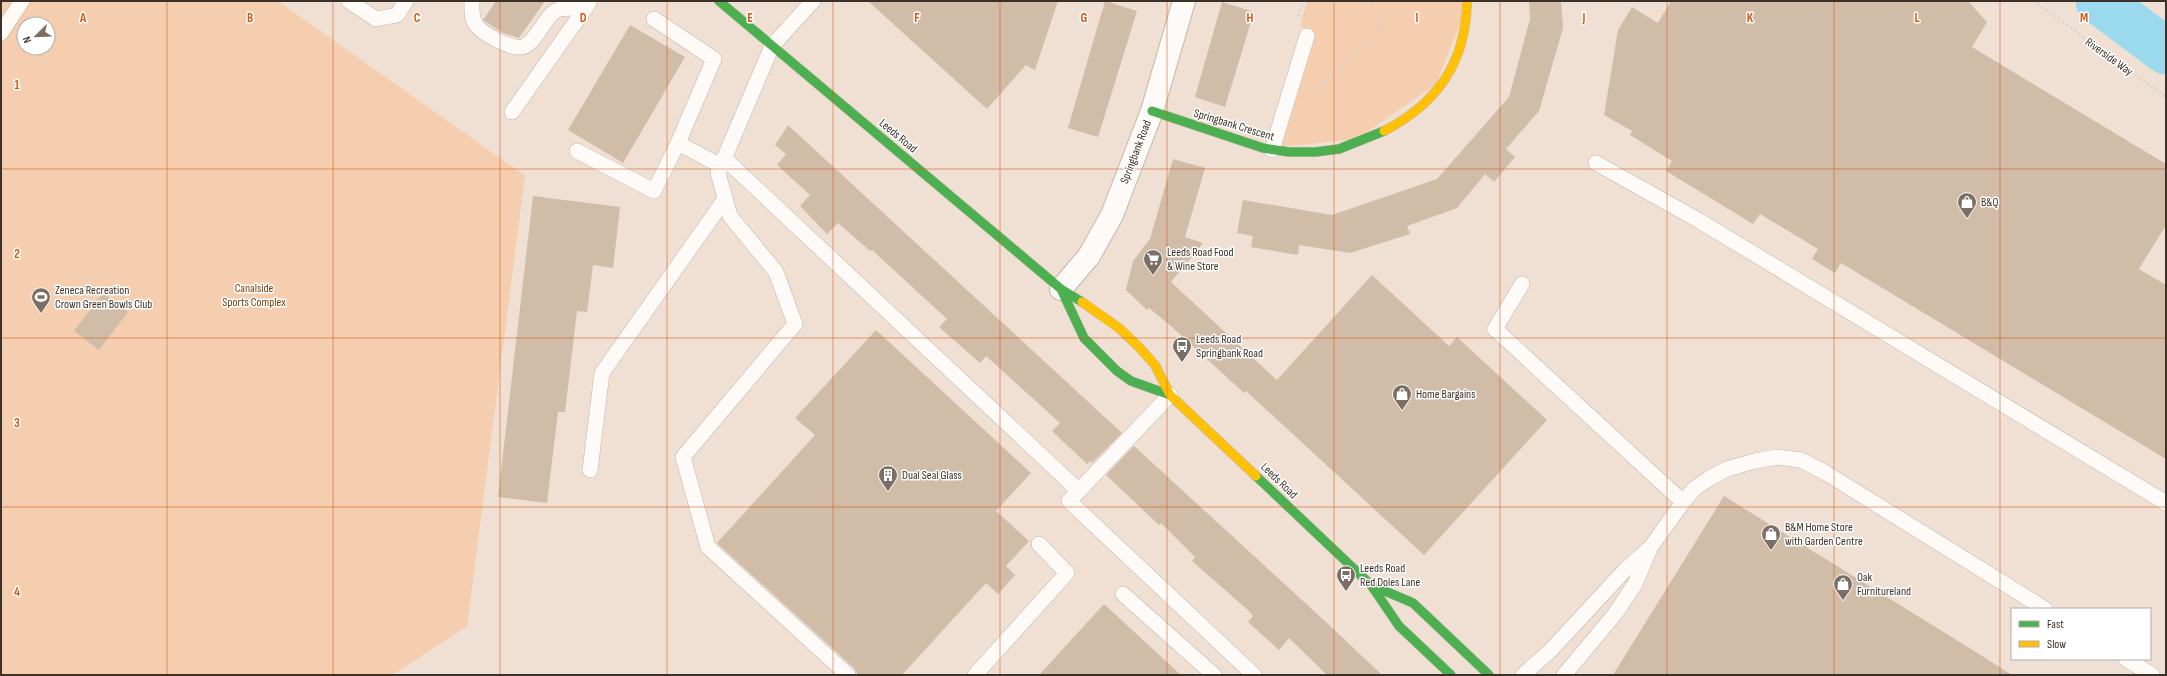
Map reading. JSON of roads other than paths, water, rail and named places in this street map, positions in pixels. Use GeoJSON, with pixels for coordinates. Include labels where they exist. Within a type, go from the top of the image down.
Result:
{"type":"FeatureCollection","features":[{"type":"Feature","properties":{"kind":"main road","name":"Leeds Road"},"geometry":{"type":"LineString","coordinates":[[719,1],[1061,289],[1105,316],[1150,358],[1170,395],[1371,585],[1399,626],[1451,675]]}},
{"type":"Feature","properties":{"kind":"main road","name":"Springbank Crescent"},"geometry":{"type":"LineString","coordinates":[[1152,111],[1272,150],[1303,152],[1338,149],[1384,132],[1416,110],[1440,86],[1454,66],[1467,22],[1468,1]]}},
{"type":"Feature","properties":{"kind":"main road","name":"Leeds Road"},"geometry":{"type":"LineString","coordinates":[[1061,289],[1084,338],[1117,371],[1131,381],[1170,395]]}},
{"type":"Feature","properties":{"kind":"main road","name":"Leeds Road"},"geometry":{"type":"LineString","coordinates":[[1371,585],[1413,603],[1489,675]]}},
{"type":"Feature","properties":{"kind":"street","name":"Springbank Road"},"geometry":{"type":"LineString","coordinates":[[1061,289],[1089,256],[1112,214],[1152,111],[1184,1]]}},
{"type":"Feature","properties":{"kind":"lane"},"geometry":{"type":"LineString","coordinates":[[1,33],[22,1]]}},
{"type":"Feature","properties":{"kind":"lane"},"geometry":{"type":"LineString","coordinates":[[349,1],[376,19],[397,15],[406,1]]}},
{"type":"Feature","properties":{"kind":"lane"},"geometry":{"type":"LineString","coordinates":[[472,1],[473,19],[477,25],[505,45],[513,47],[523,47],[532,41],[552,13],[560,9],[588,5]]}},
{"type":"Feature","properties":{"kind":"lane"},"geometry":{"type":"LineString","coordinates":[[813,1],[772,46],[718,173],[730,216],[776,272],[795,324],[682,457],[708,547],[848,675]]}},
{"type":"Feature","properties":{"kind":"lane"},"geometry":{"type":"LineString","coordinates":[[512,112],[588,5]]}},
{"type":"Feature","properties":{"kind":"lane"},"geometry":{"type":"LineString","coordinates":[[577,151],[654,191],[678,143],[714,59],[654,19]]}},
{"type":"Feature","properties":{"kind":"lane"},"geometry":{"type":"LineString","coordinates":[[1272,150],[1307,36]]}},
{"type":"Feature","properties":{"kind":"lane"},"geometry":{"type":"LineString","coordinates":[[678,143],[723,162],[1079,491]]}},
{"type":"Feature","properties":{"kind":"lane"},"geometry":{"type":"LineString","coordinates":[[1596,163],[1698,220],[2166,503]]}},
{"type":"Feature","properties":{"kind":"lane"},"geometry":{"type":"LineString","coordinates":[[590,470],[602,373],[725,199]]}},
{"type":"Feature","properties":{"kind":"lane"},"geometry":{"type":"LineString","coordinates":[[1522,284],[1495,329],[1683,502]]}},
{"type":"Feature","properties":{"kind":"lane"},"geometry":{"type":"LineString","coordinates":[[1170,395],[1069,501],[1254,675]]}},
{"type":"Feature","properties":{"kind":"lane"},"geometry":{"type":"LineString","coordinates":[[1523,675],[1552,650],[1625,570],[1650,548],[1695,488],[1728,469],[1755,461],[1777,457],[1801,460],[1826,473],[2043,608]]}},
{"type":"Feature","properties":{"kind":"lane"},"geometry":{"type":"LineString","coordinates":[[975,675],[1067,573],[1039,544]]}},
{"type":"Feature","properties":{"kind":"lane"},"geometry":{"type":"LineString","coordinates":[[1564,675],[1615,614],[1635,584],[1650,548]]}},
{"type":"Feature","properties":{"kind":"lane"},"geometry":{"type":"LineString","coordinates":[[1123,594],[1214,675]]}},
{"type":"Feature","properties":{"kind":"lane"},"geometry":{"type":"LineString","coordinates":[[2128,660],[2152,675]]}},
{"type":"Feature","properties":{"kind":"waterway"},"geometry":{"type":"LineString","coordinates":[[2099,1],[2166,51]]}},
{"type":"Feature","properties":{"kind":"place","name":"B&Q"},"geometry":{"type":"Point","coordinates":[1967,219]}},
{"type":"Feature","properties":{"kind":"place","name":"Leeds Road Food & Wine Store"},"geometry":{"type":"Point","coordinates":[1153,276]}},
{"type":"Feature","properties":{"kind":"place","name":"Zeneca Recreation Crown Green Bowls Club"},"geometry":{"type":"Point","coordinates":[41,314]}},
{"type":"Feature","properties":{"kind":"place","name":"Leeds Road Springbank Road"},"geometry":{"type":"Point","coordinates":[1182,363]}},
{"type":"Feature","properties":{"kind":"place","name":"Home Bargains"},"geometry":{"type":"Point","coordinates":[1402,411]}},
{"type":"Feature","properties":{"kind":"place","name":"Dual Seal Glass"},"geometry":{"type":"Point","coordinates":[888,492]}},
{"type":"Feature","properties":{"kind":"place","name":"B&M Home Store with Garden Centre"},"geometry":{"type":"Point","coordinates":[1771,551]}},
{"type":"Feature","properties":{"kind":"place","name":"Leeds Road Red Doles Lane"},"geometry":{"type":"Point","coordinates":[1346,592]}},
{"type":"Feature","properties":{"kind":"place","name":"Oak Furnitureland"},"geometry":{"type":"Point","coordinates":[1843,601]}},
{"type":"Feature","properties":{"kind":"park label","name":"Canalside Sports Complex"},"geometry":{"type":"Point","coordinates":[254,295]}}]}
